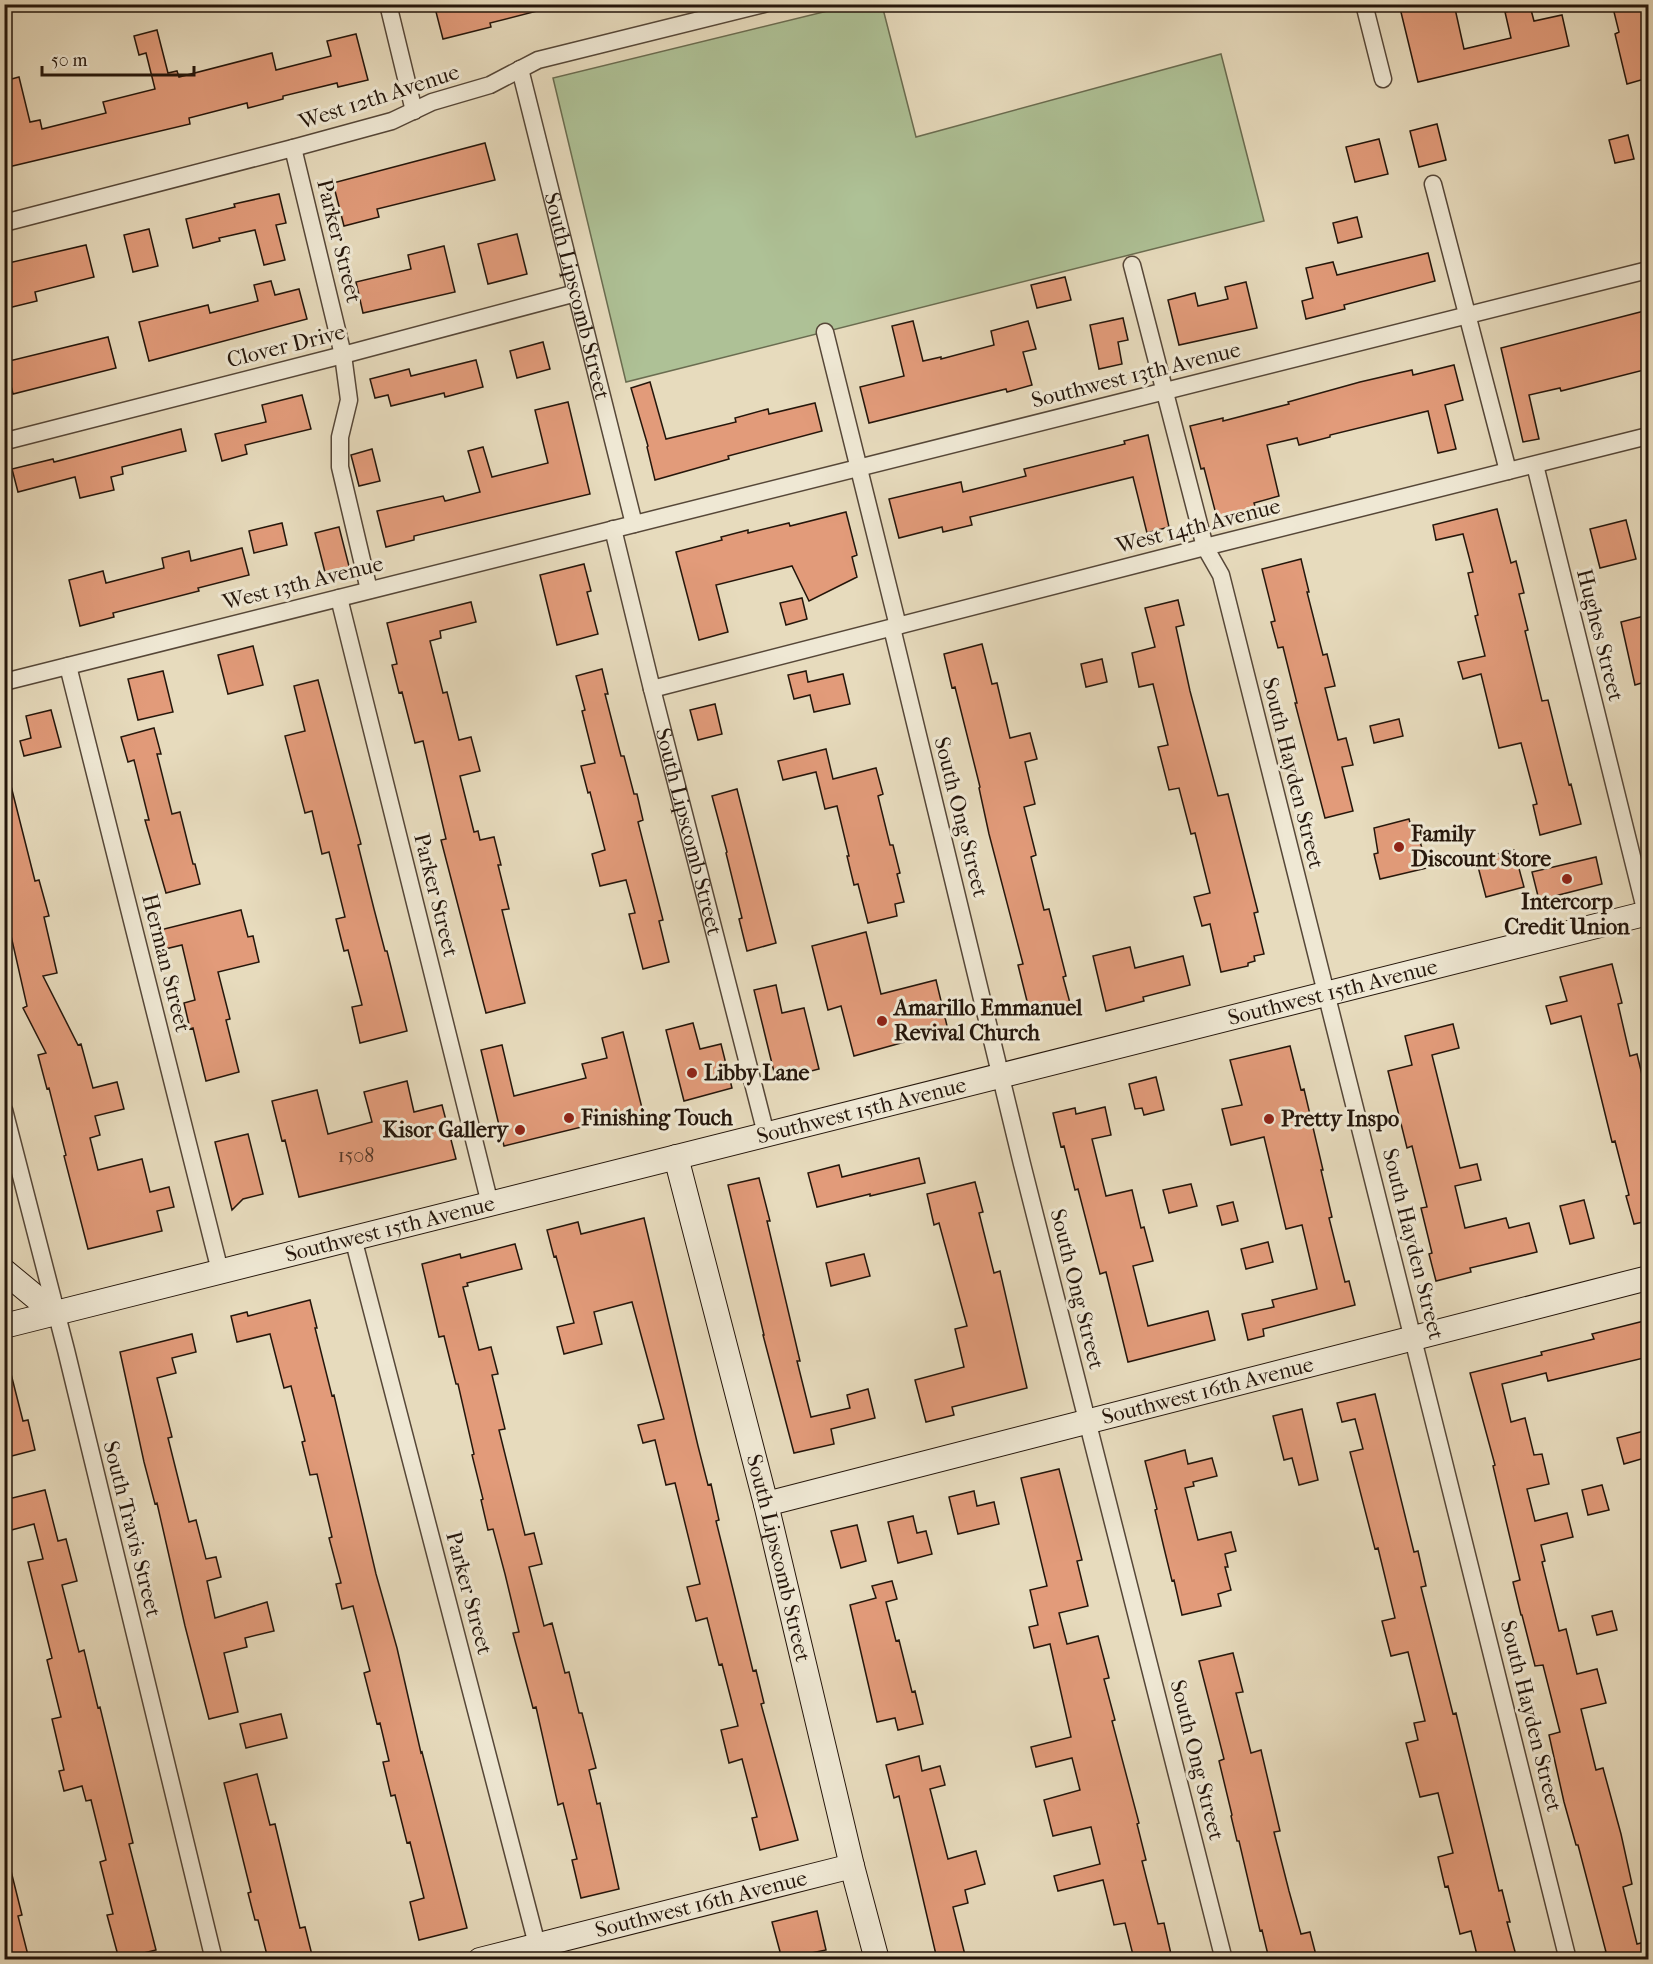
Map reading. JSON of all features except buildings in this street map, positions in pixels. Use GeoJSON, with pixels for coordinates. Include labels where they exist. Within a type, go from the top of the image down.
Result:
{"type":"FeatureCollection","features":[{"type":"Feature","properties":{"kind":"street"},"geometry":{"type":"LineString","coordinates":[[388,4],[414,111]]}},
{"type":"Feature","properties":{"kind":"street","name":"West 12th Avenue"},"geometry":{"type":"LineString","coordinates":[[4,223],[392,121],[449,96],[490,85],[538,60],[764,4]]}},
{"type":"Feature","properties":{"kind":"street"},"geometry":{"type":"LineString","coordinates":[[1364,4],[1383,79]]}},
{"type":"Feature","properties":{"kind":"street","name":"South Lipscomb Street"},"geometry":{"type":"LineString","coordinates":[[520,69],[634,524]]}},
{"type":"Feature","properties":{"kind":"street","name":"Parker Street"},"geometry":{"type":"LineString","coordinates":[[293,148],[343,355],[349,400],[340,437],[340,467],[369,590]]}},
{"type":"Feature","properties":{"kind":"street"},"geometry":{"type":"LineString","coordinates":[[1433,184],[1508,471]]}},
{"type":"Feature","properties":{"kind":"street","name":"South Hayden Street"},"geometry":{"type":"LineString","coordinates":[[1132,265],[1205,547],[1221,575],[1568,1959]]}},
{"type":"Feature","properties":{"kind":"street","name":"Southwest 13th Avenue"},"geometry":{"type":"LineString","coordinates":[[634,524],[1648,270]]}},
{"type":"Feature","properties":{"kind":"street","name":"Clover Drive"},"geometry":{"type":"LineString","coordinates":[[5,438],[343,355],[576,293]]}},
{"type":"Feature","properties":{"kind":"street","name":"South Ong Street"},"geometry":{"type":"LineString","coordinates":[[825,332],[859,467],[1000,1076],[1224,1959]]}},
{"type":"Feature","properties":{"kind":"street"},"geometry":{"type":"LineString","coordinates":[[1535,465],[1648,436]]}},
{"type":"Feature","properties":{"kind":"street","name":"West 14th Avenue"},"geometry":{"type":"LineString","coordinates":[[652,689],[1535,465]]}},
{"type":"Feature","properties":{"kind":"street","name":"Hughes Street"},"geometry":{"type":"LineString","coordinates":[[1535,465],[1648,916]]}},
{"type":"Feature","properties":{"kind":"street","name":"West 13th Avenue"},"geometry":{"type":"LineString","coordinates":[[4,682],[634,524]]}},
{"type":"Feature","properties":{"kind":"street","name":"South Lipscomb Street"},"geometry":{"type":"LineString","coordinates":[[613,529],[766,1134]]}},
{"type":"Feature","properties":{"kind":"street","name":"Parker Street"},"geometry":{"type":"LineString","coordinates":[[339,598],[490,1204]]}},
{"type":"Feature","properties":{"kind":"street","name":"Herman Street"},"geometry":{"type":"LineString","coordinates":[[68,666],[220,1272]]}},
{"type":"Feature","properties":{"kind":"street","name":"Southwest 15th Avenue"},"geometry":{"type":"LineString","coordinates":[[4,1326],[1325,994],[1648,916]]}},
{"type":"Feature","properties":{"kind":"street","name":"South Travis Street"},"geometry":{"type":"LineString","coordinates":[[4,1110],[214,1959]]}},
{"type":"Feature","properties":{"kind":"street","name":"South Lipscomb Street"},"geometry":{"type":"LineString","coordinates":[[676,1157],[766,1504],[852,1866],[877,1959]]}},
{"type":"Feature","properties":{"kind":"street","name":"Parker Street"},"geometry":{"type":"LineString","coordinates":[[353,1238],[539,1952]]}},
{"type":"Feature","properties":{"kind":"street"},"geometry":{"type":"LineString","coordinates":[[4,1271],[56,1314]]}},
{"type":"Feature","properties":{"kind":"street","name":"Southwest 16th Avenue"},"geometry":{"type":"LineString","coordinates":[[766,1504],[1648,1278]]}},
{"type":"Feature","properties":{"kind":"street"},"geometry":{"type":"LineString","coordinates":[[4,1294],[56,1314]]}},
{"type":"Feature","properties":{"kind":"street","name":"Southwest 16th Avenue"},"geometry":{"type":"LineString","coordinates":[[480,1959],[539,1952],[852,1866]]}},
{"type":"Feature","properties":{"kind":"green space"},"geometry":{"type":"Polygon","coordinates":[[[852,5],[882,5],[916,137],[1221,54],[1264,221],[626,382],[553,78],[852,5]]]}},
{"type":"Feature","properties":{"kind":"place","name":"Family Discount Store"},"geometry":{"type":"Point","coordinates":[1399,847]}},
{"type":"Feature","properties":{"kind":"place","name":"Intercorp Credit Union"},"geometry":{"type":"Point","coordinates":[1567,879]}},
{"type":"Feature","properties":{"kind":"place","name":"Amarillo Emmanuel Revival Church"},"geometry":{"type":"Point","coordinates":[882,1021]}},
{"type":"Feature","properties":{"kind":"place","name":"Libby Lane"},"geometry":{"type":"Point","coordinates":[692,1073]}},
{"type":"Feature","properties":{"kind":"place","name":"Finishing Touch"},"geometry":{"type":"Point","coordinates":[569,1118]}},
{"type":"Feature","properties":{"kind":"place","name":"Pretty Inspo"},"geometry":{"type":"Point","coordinates":[1269,1119]}},
{"type":"Feature","properties":{"kind":"place","name":"Kisor Gallery"},"geometry":{"type":"Point","coordinates":[520,1130]}}]}
